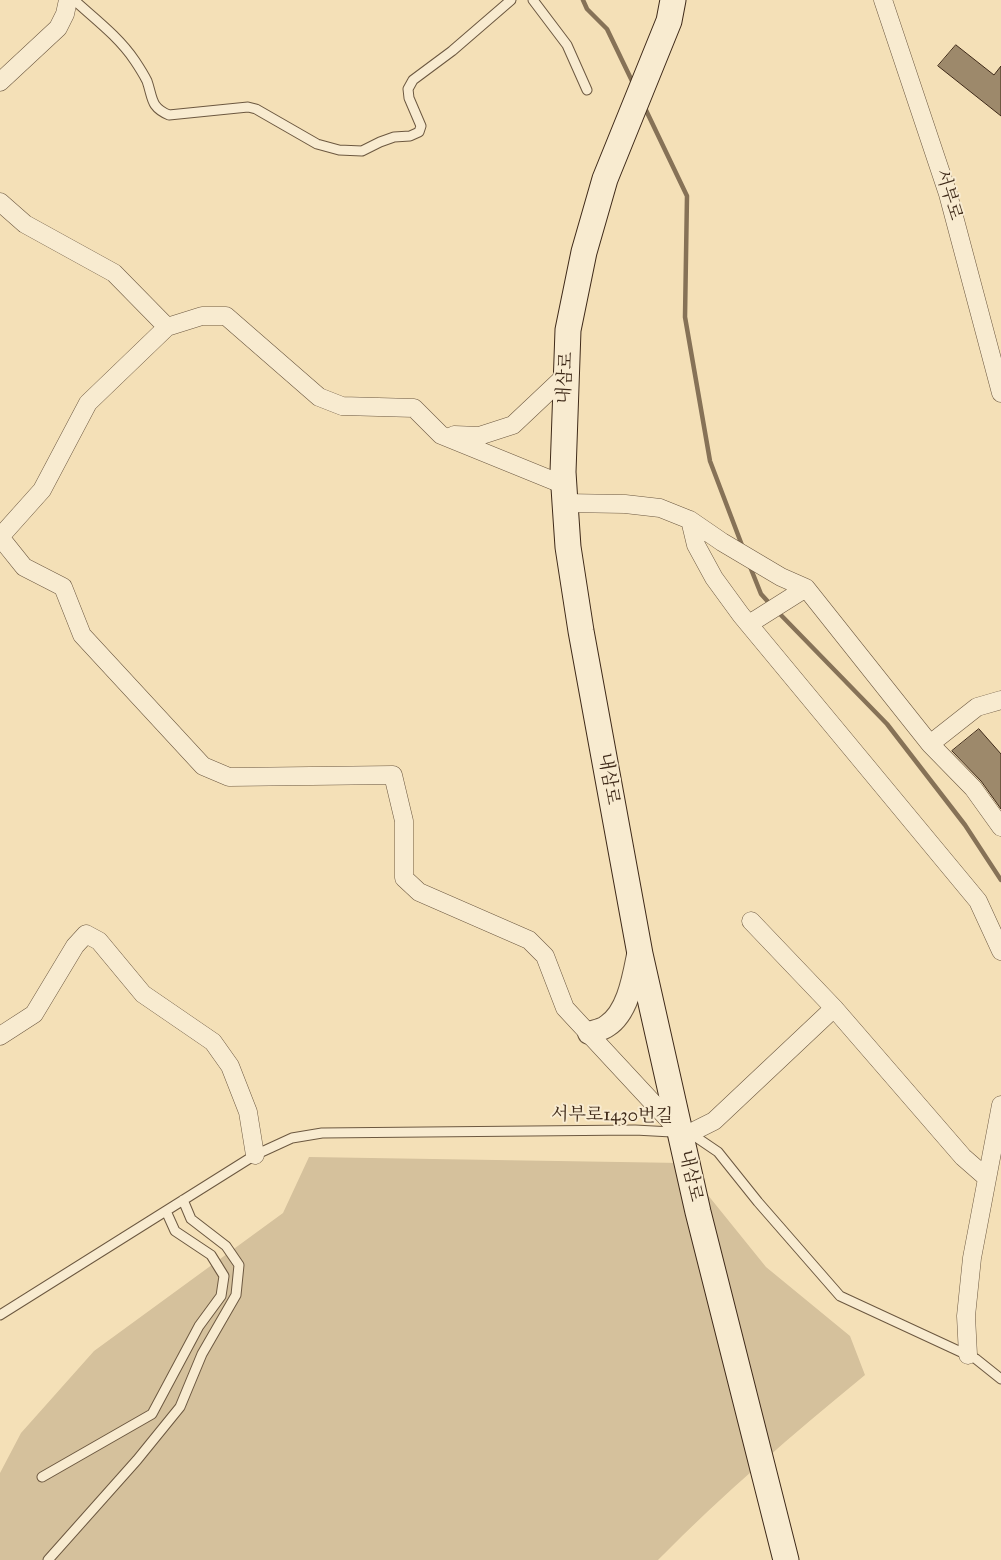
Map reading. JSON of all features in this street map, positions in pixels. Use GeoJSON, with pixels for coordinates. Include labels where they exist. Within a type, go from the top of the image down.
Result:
{"type":"FeatureCollection","features":[{"type":"Feature","properties":{"kind":"main road","name":"내삼로"},"geometry":{"type":"LineString","coordinates":[[671,11],[605,179],[584,252],[568,330],[563,472],[564,494],[568,547],[639,950],[685,1133],[700,1222],[786,1560]]}},
{"type":"Feature","properties":{"kind":"street"},"geometry":{"type":"LineString","coordinates":[[0,82],[58,28],[65,14],[68,0]]}},
{"type":"Feature","properties":{"kind":"street","name":"서부로"},"geometry":{"type":"LineString","coordinates":[[883,0],[948,194],[1001,393]]}},
{"type":"Feature","properties":{"kind":"street"},"geometry":{"type":"LineString","coordinates":[[0,202],[26,224],[114,274],[167,327]]}},
{"type":"Feature","properties":{"kind":"street"},"geometry":{"type":"LineString","coordinates":[[834,1008],[714,1121],[685,1133],[566,1008],[545,956],[529,940],[419,892],[404,878],[404,821],[392,774],[229,776],[203,766],[82,635],[63,587],[24,567],[0,537],[42,490],[88,403],[167,327],[202,316],[226,316],[319,397],[342,406],[414,408],[441,435],[564,494],[660,508],[690,520],[802,591],[930,744],[972,788],[1001,827]]}},
{"type":"Feature","properties":{"kind":"street"},"geometry":{"type":"LineString","coordinates":[[441,435],[479,436],[513,425],[566,375]]}},
{"type":"Feature","properties":{"kind":"street"},"geometry":{"type":"LineString","coordinates":[[690,520],[696,545],[714,578],[749,624],[978,901],[1001,951]]}},
{"type":"Feature","properties":{"kind":"street"},"geometry":{"type":"LineString","coordinates":[[749,624],[802,591]]}},
{"type":"Feature","properties":{"kind":"street"},"geometry":{"type":"LineString","coordinates":[[930,744],[977,707],[1001,700]]}},
{"type":"Feature","properties":{"kind":"street"},"geometry":{"type":"LineString","coordinates":[[751,921],[834,1008],[963,1156],[987,1178]]}},
{"type":"Feature","properties":{"kind":"street"},"geometry":{"type":"LineString","coordinates":[[0,1036],[34,1014],[75,946],[86,934],[99,941],[143,994],[213,1042],[230,1066],[248,1112],[254,1155]]}},
{"type":"Feature","properties":{"kind":"street"},"geometry":{"type":"LineString","coordinates":[[589,1033],[607,1027],[616,1017],[630,990],[639,950]]}},
{"type":"Feature","properties":{"kind":"street"},"geometry":{"type":"LineString","coordinates":[[968,1355],[966,1316],[972,1258],[1001,1105]]}},
{"type":"Feature","properties":{"kind":"lane"},"geometry":{"type":"LineString","coordinates":[[74,0],[121,43],[134,60],[146,81],[154,104],[161,111],[169,115],[248,107],[261,112],[317,144],[339,150],[362,151],[394,137],[410,136],[419,132],[421,126],[409,98],[408,89],[413,80],[452,51],[511,0]]}},
{"type":"Feature","properties":{"kind":"lane"},"geometry":{"type":"LineString","coordinates":[[533,0],[567,45],[587,90]]}},
{"type":"Feature","properties":{"kind":"lane","name":"서부로1430번길"},"geometry":{"type":"LineString","coordinates":[[0,1315],[254,1155],[292,1138],[322,1132],[635,1130],[685,1133],[718,1152],[758,1202],[840,1296],[976,1359],[1001,1378]]}},
{"type":"Feature","properties":{"kind":"lane"},"geometry":{"type":"LineString","coordinates":[[48,1560],[137,1460],[180,1407],[202,1354],[236,1295],[239,1265],[226,1246],[191,1219],[183,1200]]}},
{"type":"Feature","properties":{"kind":"lane"},"geometry":{"type":"LineString","coordinates":[[42,1477],[152,1414],[199,1326],[222,1296],[224,1276],[211,1255],[175,1231],[166,1210]]}},
{"type":"Feature","properties":{"kind":"shaded area"},"geometry":{"type":"Polygon","coordinates":[[[309,1157],[682,1163],[766,1267],[850,1336],[865,1375],[759,1465],[658,1560],[0,1560],[0,1473],[21,1433],[94,1351],[283,1213],[309,1157]]]}},
{"type":"Feature","properties":{"kind":"building"},"geometry":{"type":"Polygon","coordinates":[[[956,45],[994,75],[1001,66],[1001,116],[938,66],[956,45]]]}},
{"type":"Feature","properties":{"kind":"building"},"geometry":{"type":"Polygon","coordinates":[[[979,729],[1001,754],[1001,809],[981,781],[952,751],[979,729]]]}},
{"type":"Feature","properties":{"kind":"waterway"},"geometry":{"type":"LineString","coordinates":[[583,0],[587,9],[607,29],[633,83]]}},
{"type":"Feature","properties":{"kind":"waterway"},"geometry":{"type":"LineString","coordinates":[[644,106],[687,196],[685,317],[710,461],[743,548]]}},
{"type":"Feature","properties":{"kind":"waterway"},"geometry":{"type":"LineString","coordinates":[[749,564],[761,594],[771,605]]}},
{"type":"Feature","properties":{"kind":"waterway"},"geometry":{"type":"LineString","coordinates":[[777,611],[887,724],[965,825],[1001,880]]}}]}
